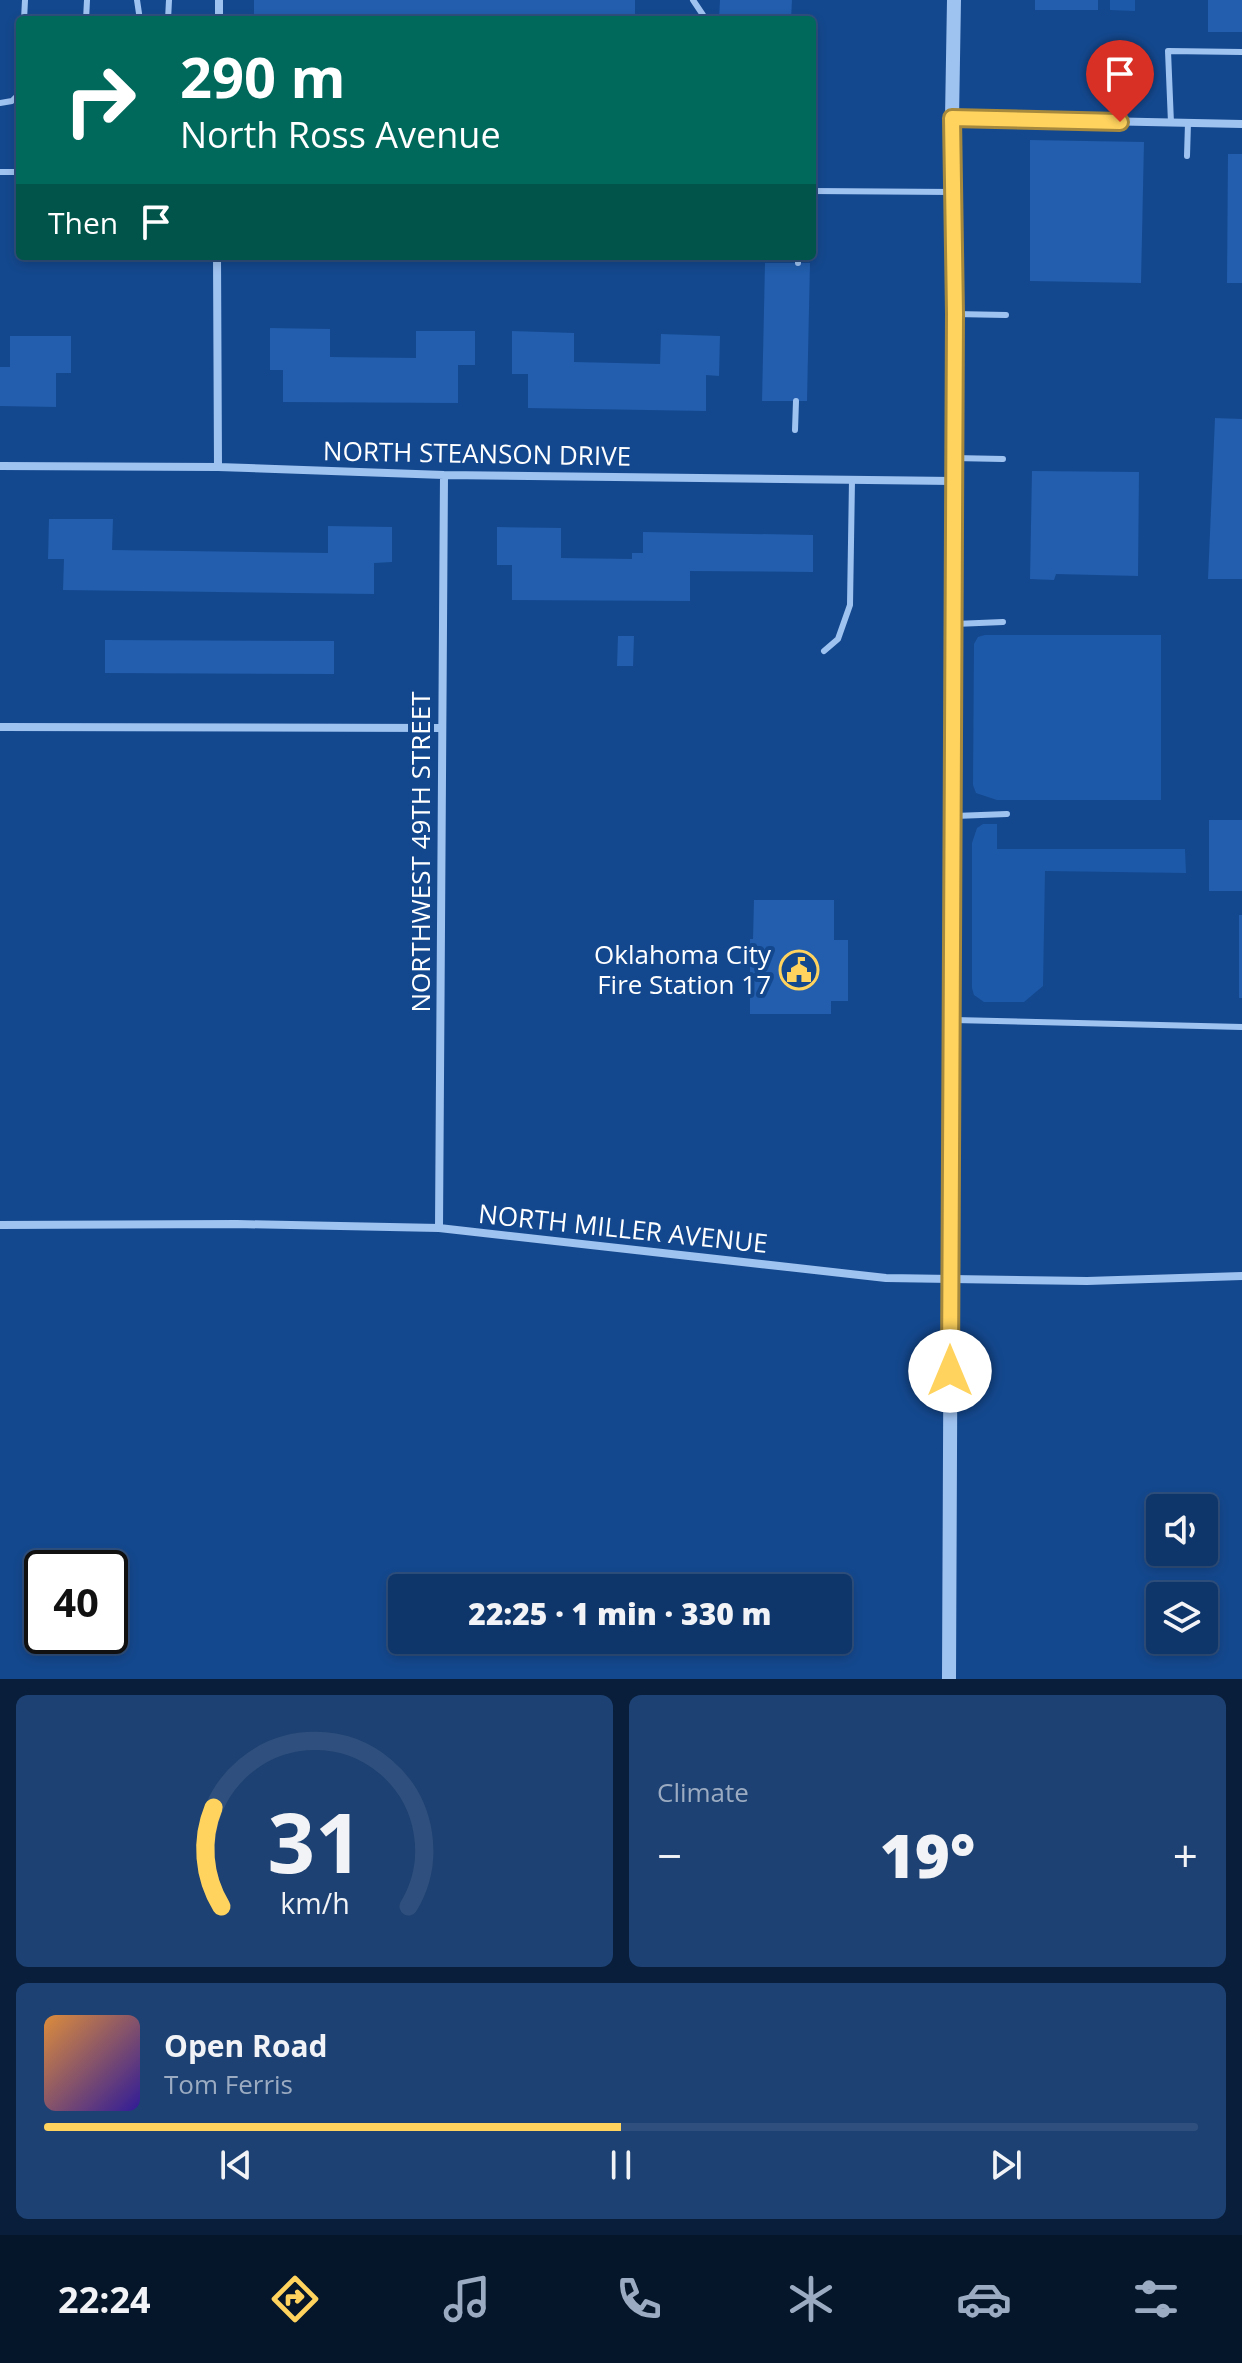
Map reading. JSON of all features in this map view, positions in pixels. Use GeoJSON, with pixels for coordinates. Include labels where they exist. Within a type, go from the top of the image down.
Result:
{"type":"FeatureCollection","features":[{"type":"Feature","properties":{"kind":"street"},"geometry":{"type":"LineString","coordinates":[[949,1679],[954,0]]}},
{"type":"Feature","properties":{"kind":"street"},"geometry":{"type":"LineString","coordinates":[[952,118],[1242,124]]}},
{"type":"Feature","properties":{"kind":"street"},"geometry":{"type":"LineString","coordinates":[[217,260],[218,467]]}},
{"type":"Feature","properties":{"kind":"street","name":"NORTH STEANSON DRIVE"},"geometry":{"type":"LineString","coordinates":[[0,466],[218,467],[444,475],[953,481]]}},
{"type":"Feature","properties":{"kind":"street","name":"NORTHWEST 49TH STREET"},"geometry":{"type":"LineString","coordinates":[[439,1228],[444,475]]}},
{"type":"Feature","properties":{"kind":"street"},"geometry":{"type":"LineString","coordinates":[[0,727],[442,728]]}},
{"type":"Feature","properties":{"kind":"street","name":"NORTH MILLER AVENUE"},"geometry":{"type":"LineString","coordinates":[[0,1225],[237,1224],[439,1228],[886,1278],[1087,1281],[1242,1276]]}},
{"type":"Feature","properties":{"kind":"lane"},"geometry":{"type":"LineString","coordinates":[[1171,123],[1168,51],[1242,52]]}},
{"type":"Feature","properties":{"kind":"lane"},"geometry":{"type":"LineString","coordinates":[[1187,156],[1188,123]]}},
{"type":"Feature","properties":{"kind":"lane"},"geometry":{"type":"LineString","coordinates":[[816,191],[953,192]]}},
{"type":"Feature","properties":{"kind":"lane"},"geometry":{"type":"LineString","coordinates":[[955,314],[1006,315]]}},
{"type":"Feature","properties":{"kind":"lane"},"geometry":{"type":"LineString","coordinates":[[795,430],[796,401]]}},
{"type":"Feature","properties":{"kind":"lane"},"geometry":{"type":"LineString","coordinates":[[953,458],[1003,459]]}},
{"type":"Feature","properties":{"kind":"lane"},"geometry":{"type":"LineString","coordinates":[[824,651],[838,639],[850,605],[852,480]]}},
{"type":"Feature","properties":{"kind":"lane"},"geometry":{"type":"LineString","coordinates":[[953,624],[1003,622]]}},
{"type":"Feature","properties":{"kind":"lane"},"geometry":{"type":"LineString","coordinates":[[952,816],[1007,814]]}},
{"type":"Feature","properties":{"kind":"lane"},"geometry":{"type":"LineString","coordinates":[[951,1020],[1242,1027]]}},
{"type":"Feature","properties":{"kind":"shaded area"},"geometry":{"type":"Polygon","coordinates":[[[1110,0],[1135,0],[1135,11],[1110,10],[1110,0]]]}},
{"type":"Feature","properties":{"kind":"shaded area"},"geometry":{"type":"Polygon","coordinates":[[[1161,635],[1161,800],[997,800],[976,793],[973,785],[974,644],[978,637],[1161,635]]]}},
{"type":"Feature","properties":{"kind":"shaded area"},"geometry":{"type":"Polygon","coordinates":[[[983,824],[997,824],[997,849],[1185,849],[1186,873],[1045,871],[1043,986],[1024,1002],[984,1002],[974,995],[972,988],[972,843],[977,828],[983,824]]]}},
{"type":"Feature","properties":{"kind":"building"},"geometry":{"type":"Polygon","coordinates":[[[254,0],[635,0],[635,16],[254,16],[254,0]]]}},
{"type":"Feature","properties":{"kind":"building"},"geometry":{"type":"Polygon","coordinates":[[[720,0],[792,0],[791,16],[719,16],[720,0]]]}},
{"type":"Feature","properties":{"kind":"building"},"geometry":{"type":"Polygon","coordinates":[[[1035,0],[1098,0],[1098,10],[1035,10],[1035,0]]]}},
{"type":"Feature","properties":{"kind":"building"},"geometry":{"type":"Polygon","coordinates":[[[1208,0],[1242,0],[1242,32],[1208,32],[1208,0]]]}},
{"type":"Feature","properties":{"kind":"building"},"geometry":{"type":"Polygon","coordinates":[[[1030,140],[1144,142],[1141,283],[1030,281],[1030,140]]]}},
{"type":"Feature","properties":{"kind":"building"},"geometry":{"type":"Polygon","coordinates":[[[1228,154],[1242,154],[1242,283],[1227,283],[1228,154]]]}},
{"type":"Feature","properties":{"kind":"building"},"geometry":{"type":"Polygon","coordinates":[[[765,263],[810,263],[807,401],[762,401],[765,263]]]}},
{"type":"Feature","properties":{"kind":"building"},"geometry":{"type":"Polygon","coordinates":[[[270,328],[330,329],[330,357],[416,358],[416,331],[475,331],[475,365],[458,365],[458,403],[283,402],[283,370],[270,370],[270,328]]]}},
{"type":"Feature","properties":{"kind":"building"},"geometry":{"type":"Polygon","coordinates":[[[512,331],[574,333],[574,362],[660,364],[661,334],[720,336],[719,376],[706,375],[706,411],[528,408],[528,374],[512,374],[512,331]]]}},
{"type":"Feature","properties":{"kind":"building"},"geometry":{"type":"Polygon","coordinates":[[[10,336],[71,336],[71,373],[56,373],[56,407],[0,406],[0,367],[10,367],[10,336]]]}},
{"type":"Feature","properties":{"kind":"building"},"geometry":{"type":"Polygon","coordinates":[[[1215,418],[1242,419],[1242,579],[1208,579],[1215,418]]]}},
{"type":"Feature","properties":{"kind":"building"},"geometry":{"type":"Polygon","coordinates":[[[1032,471],[1139,472],[1138,576],[1056,574],[1054,580],[1030,579],[1032,471]]]}},
{"type":"Feature","properties":{"kind":"building"},"geometry":{"type":"Polygon","coordinates":[[[49,519],[113,519],[112,550],[328,553],[328,526],[392,527],[392,562],[374,563],[374,594],[63,590],[64,559],[48,559],[49,519]]]}},
{"type":"Feature","properties":{"kind":"building"},"geometry":{"type":"Polygon","coordinates":[[[497,527],[561,528],[561,558],[632,559],[632,553],[643,553],[643,532],[813,535],[813,572],[690,571],[690,601],[512,600],[512,565],[497,565],[497,527]]]}},
{"type":"Feature","properties":{"kind":"building"},"geometry":{"type":"Polygon","coordinates":[[[618,636],[634,636],[633,666],[617,666],[618,636]]]}},
{"type":"Feature","properties":{"kind":"building"},"geometry":{"type":"Polygon","coordinates":[[[105,640],[334,641],[334,674],[105,673],[105,640]]]}},
{"type":"Feature","properties":{"kind":"building"},"geometry":{"type":"Polygon","coordinates":[[[1209,820],[1242,820],[1242,891],[1209,891],[1209,820]]]}},
{"type":"Feature","properties":{"kind":"building","name":"Oklahoma City Fire Station 17"},"geometry":{"type":"Polygon","coordinates":[[[754,900],[834,900],[834,940],[848,940],[848,1001],[831,1001],[831,1014],[750,1014],[750,939],[753,939],[754,900]]]}},
{"type":"Feature","properties":{"kind":"building"},"geometry":{"type":"Polygon","coordinates":[[[1239,915],[1242,915],[1242,998],[1239,998],[1239,915]]]}},
{"type":"Feature","properties":{"kind":"place","name":"Oklahoma City Fire Station 17"},"geometry":{"type":"Point","coordinates":[799,970]}},
{"type":"Feature","properties":{"kind":"route"},"geometry":{"type":"LineString","coordinates":[[950,1371],[955,314],[952,118],[1120,122]]}}]}
